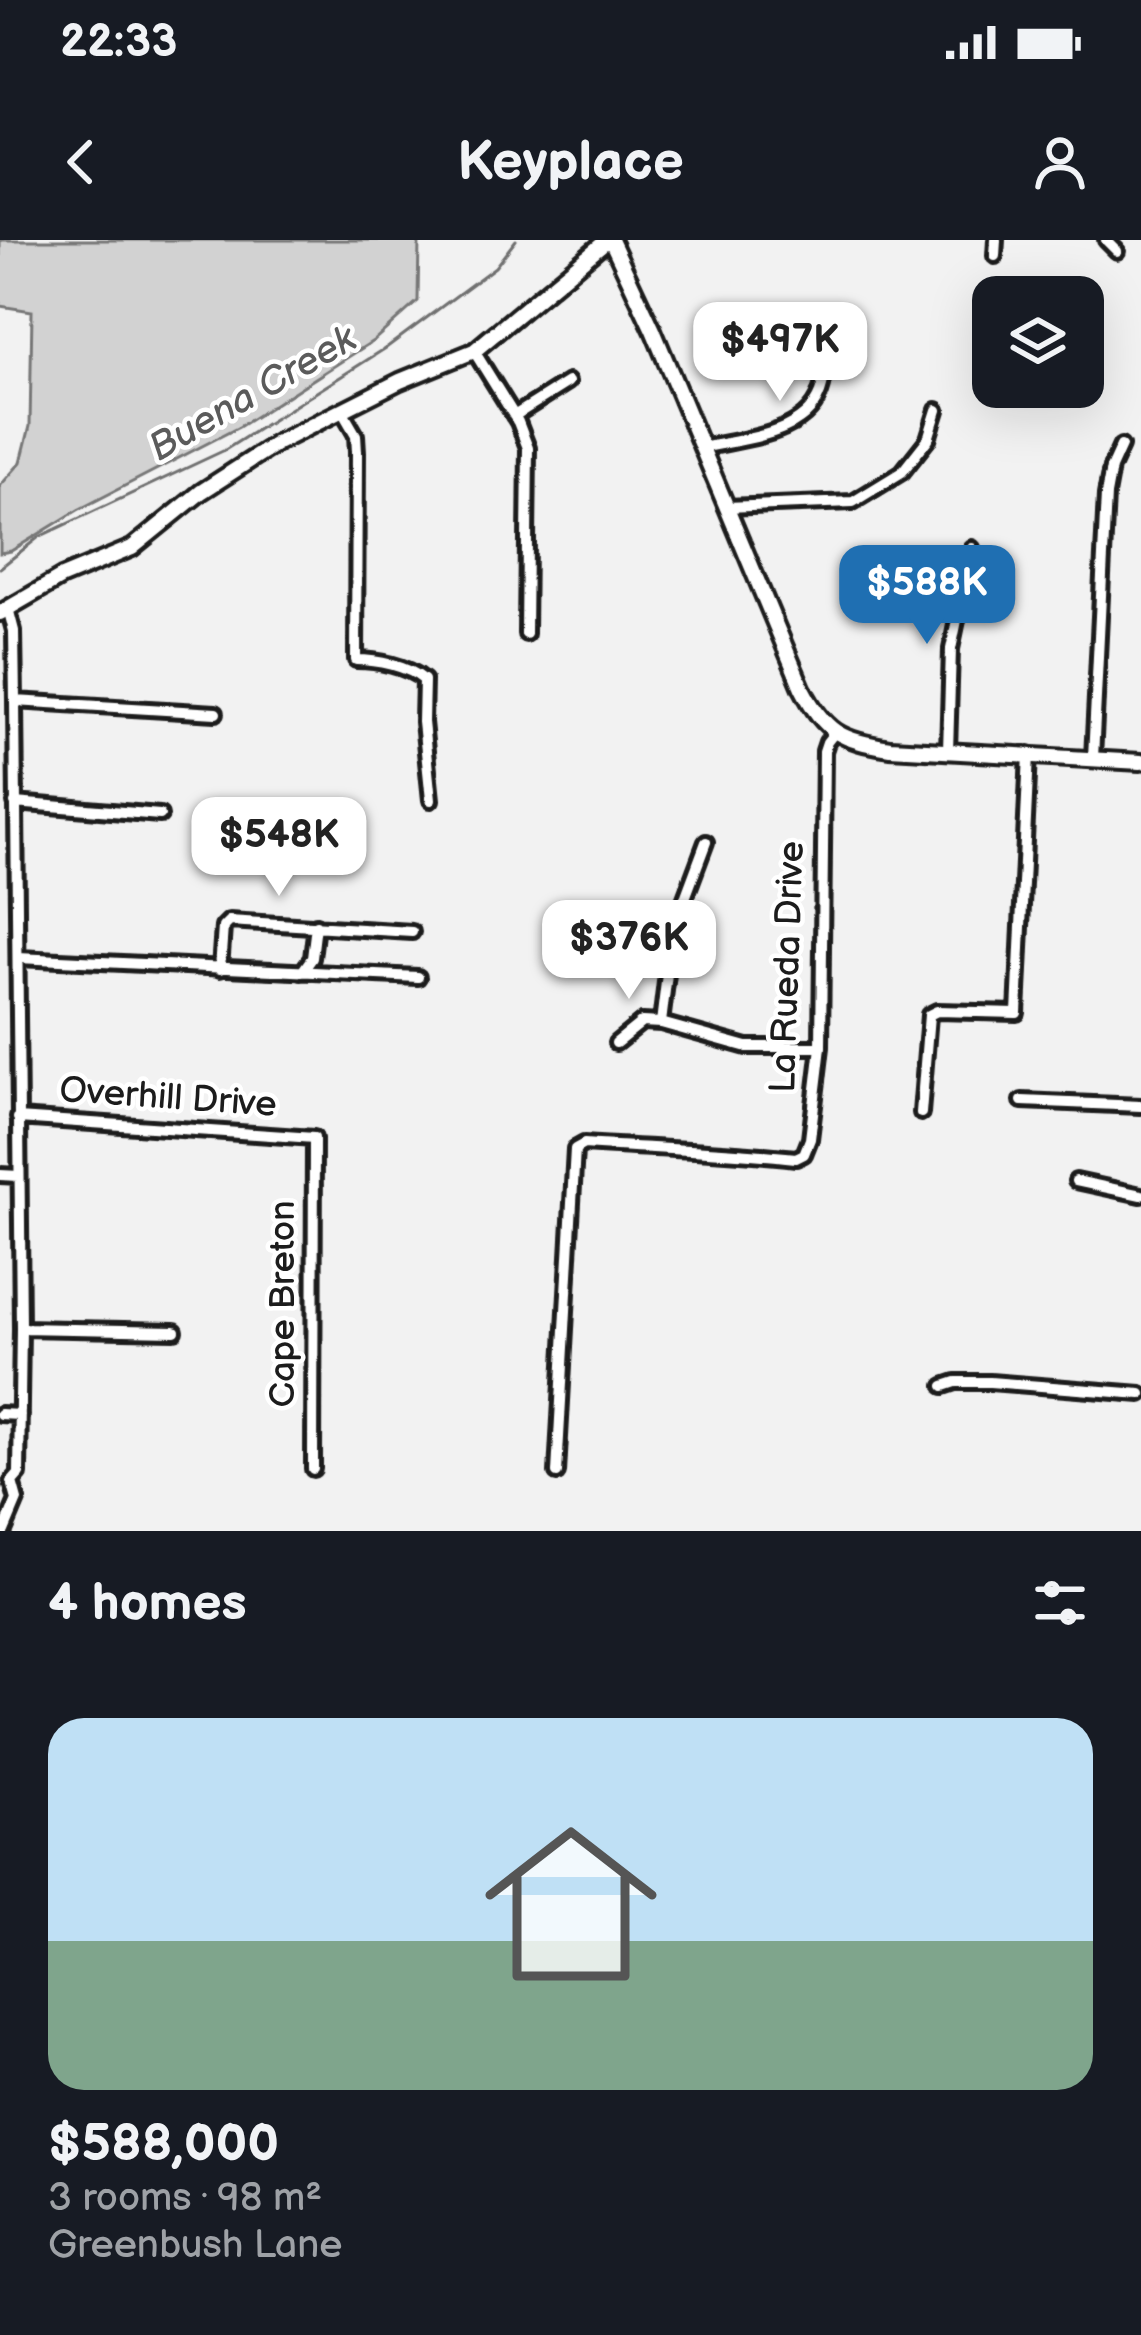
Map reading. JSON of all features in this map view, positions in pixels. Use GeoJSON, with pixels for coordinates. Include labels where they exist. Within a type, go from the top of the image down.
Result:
{"type":"FeatureCollection","features":[{"type":"Feature","properties":{"kind":"main road"},"geometry":{"type":"LineString","coordinates":[[4,610],[62,577],[132,548],[201,492],[277,443],[400,381],[474,351],[609,240],[653,330],[816,715],[835,732],[860,743],[1141,762]]}},
{"type":"Feature","properties":{"kind":"street"},"geometry":{"type":"LineString","coordinates":[[995,256],[996,240]]}},
{"type":"Feature","properties":{"kind":"street"},"geometry":{"type":"LineString","coordinates":[[1106,240],[1117,250]]}},
{"type":"Feature","properties":{"kind":"street"},"geometry":{"type":"LineString","coordinates":[[702,448],[786,428],[811,409],[822,386],[829,328]]}},
{"type":"Feature","properties":{"kind":"street"},"geometry":{"type":"LineString","coordinates":[[474,351],[525,437],[529,461],[526,634]]}},
{"type":"Feature","properties":{"kind":"street"},"geometry":{"type":"LineString","coordinates":[[514,416],[568,382]]}},
{"type":"Feature","properties":{"kind":"street"},"geometry":{"type":"LineString","coordinates":[[726,507],[854,502],[902,472],[928,439],[937,410]]}},
{"type":"Feature","properties":{"kind":"street"},"geometry":{"type":"LineString","coordinates":[[341,411],[356,435],[356,660],[420,674],[424,680],[431,800]]}},
{"type":"Feature","properties":{"kind":"street"},"geometry":{"type":"LineString","coordinates":[[1093,758],[1103,523],[1112,468],[1121,446]]}},
{"type":"Feature","properties":{"kind":"street"},"geometry":{"type":"LineString","coordinates":[[948,751],[951,650],[972,548]]}},
{"type":"Feature","properties":{"kind":"street"},"geometry":{"type":"LineString","coordinates":[[4,610],[14,632],[21,1328],[19,1474],[12,1482],[17,1500],[4,1531]]}},
{"type":"Feature","properties":{"kind":"street"},"geometry":{"type":"LineString","coordinates":[[15,701],[216,713]]}},
{"type":"Feature","properties":{"kind":"street","name":"La Rueda Drive"},"geometry":{"type":"LineString","coordinates":[[557,1473],[575,1150],[584,1144],[800,1157],[811,1139],[821,1047],[824,751],[835,732]]}},
{"type":"Feature","properties":{"kind":"street"},"geometry":{"type":"LineString","coordinates":[[921,1113],[928,1015],[938,1011],[1017,1013],[1029,754]]}},
{"type":"Feature","properties":{"kind":"street"},"geometry":{"type":"LineString","coordinates":[[0,808],[160,815]]}},
{"type":"Feature","properties":{"kind":"street"},"geometry":{"type":"LineString","coordinates":[[661,1023],[672,933],[706,842]]}},
{"type":"Feature","properties":{"kind":"street"},"geometry":{"type":"LineString","coordinates":[[220,968],[223,927],[229,921],[412,932]]}},
{"type":"Feature","properties":{"kind":"street"},"geometry":{"type":"LineString","coordinates":[[302,972],[311,958],[316,925]]}},
{"type":"Feature","properties":{"kind":"street"},"geometry":{"type":"LineString","coordinates":[[0,967],[18,963],[418,977]]}},
{"type":"Feature","properties":{"kind":"street"},"geometry":{"type":"LineString","coordinates":[[616,1043],[642,1022],[747,1047],[821,1047]]}},
{"type":"Feature","properties":{"kind":"street"},"geometry":{"type":"LineString","coordinates":[[1022,1101],[1141,1106]]}},
{"type":"Feature","properties":{"kind":"street","name":"Overhill Drive"},"geometry":{"type":"LineString","coordinates":[[17,1118],[314,1138]]}},
{"type":"Feature","properties":{"kind":"street","name":"Cape Breton"},"geometry":{"type":"LineString","coordinates":[[313,1469],[314,1138]]}},
{"type":"Feature","properties":{"kind":"street"},"geometry":{"type":"LineString","coordinates":[[0,1175],[19,1176]]}},
{"type":"Feature","properties":{"kind":"street"},"geometry":{"type":"LineString","coordinates":[[1076,1181],[1141,1195]]}},
{"type":"Feature","properties":{"kind":"street"},"geometry":{"type":"LineString","coordinates":[[21,1328],[175,1331]]}},
{"type":"Feature","properties":{"kind":"street"},"geometry":{"type":"LineString","coordinates":[[944,1386],[990,1382],[1141,1394]]}},
{"type":"Feature","properties":{"kind":"street"},"geometry":{"type":"LineString","coordinates":[[0,1414],[20,1414]]}},
{"type":"Feature","properties":{"kind":"shaded area"},"geometry":{"type":"Polygon","coordinates":[[[0,240],[419,240],[418,301],[373,341],[239,427],[0,553],[0,486],[21,462],[30,426],[32,311],[0,306],[0,240]]]}},
{"type":"Feature","properties":{"kind":"waterway","name":"Buena Creek"},"geometry":{"type":"LineString","coordinates":[[0,568],[39,537],[225,450],[386,348],[495,267],[516,240]]}}]}
